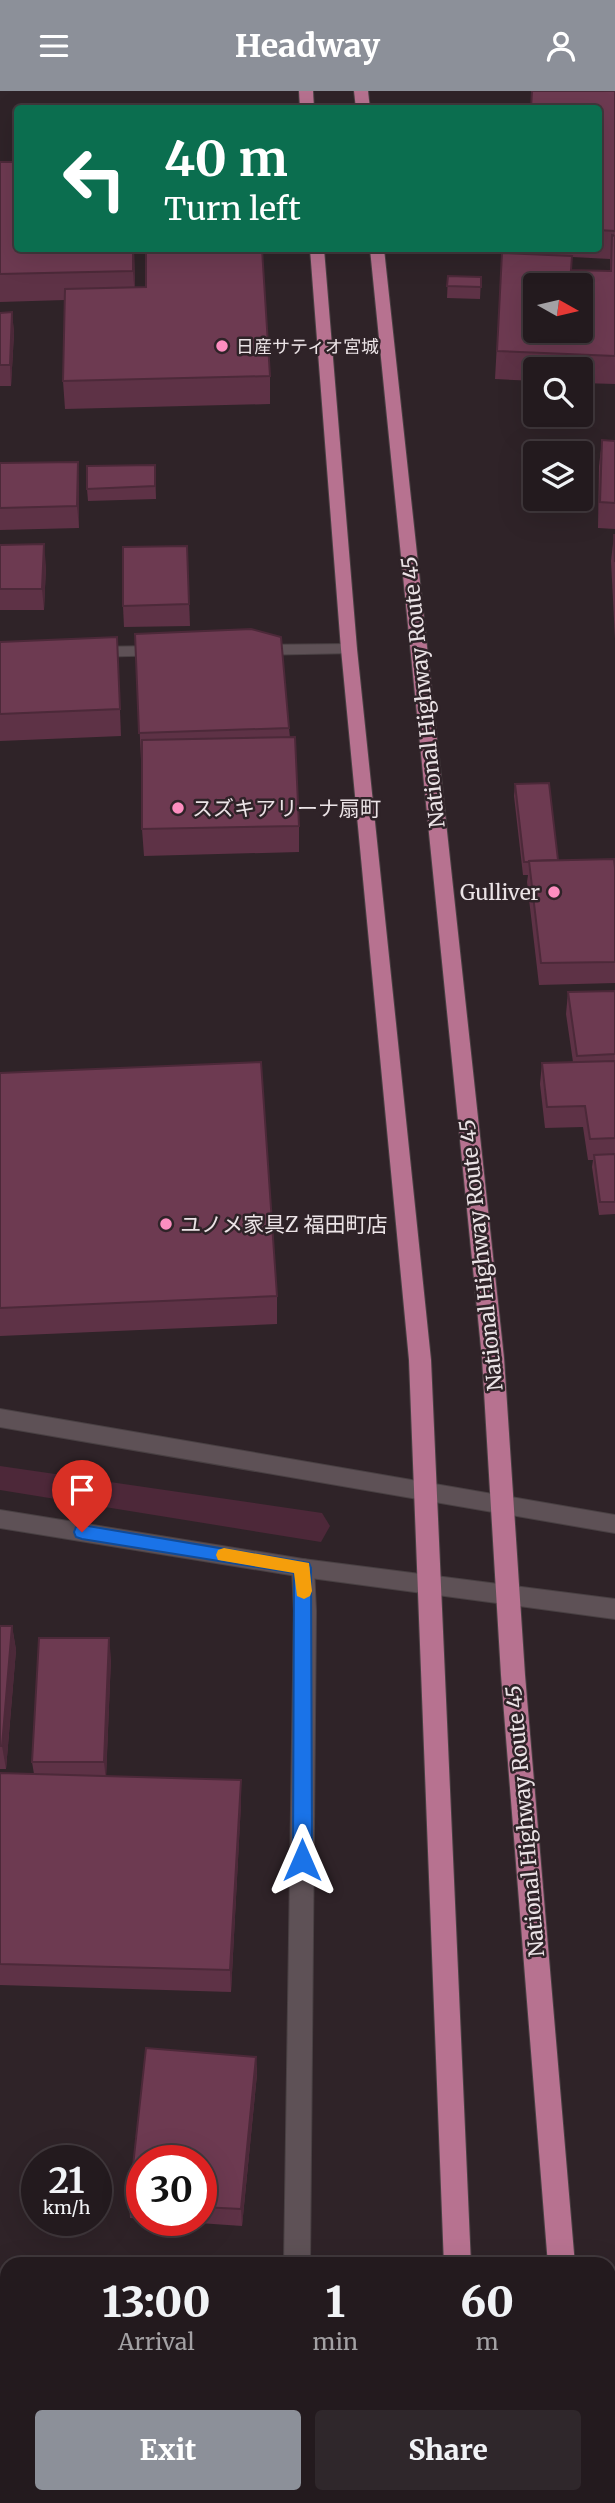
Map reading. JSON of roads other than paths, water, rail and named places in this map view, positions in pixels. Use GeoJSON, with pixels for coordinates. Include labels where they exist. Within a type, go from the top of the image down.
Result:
{"type":"FeatureCollection","features":[{"type":"Feature","properties":{"kind":"highway"},"geometry":{"type":"LineString","coordinates":[[317,252],[349,649],[420,1360],[457,2257]]}},
{"type":"Feature","properties":{"kind":"highway","name":"National Highway Route 45"},"geometry":{"type":"LineString","coordinates":[[377,252],[493,1359],[513,1675],[561,2257]]}},
{"type":"Feature","properties":{"kind":"street"},"geometry":{"type":"LineString","coordinates":[[237,650],[349,649]]}},
{"type":"Feature","properties":{"kind":"street"},"geometry":{"type":"LineString","coordinates":[[70,653],[181,651]]}},
{"type":"Feature","properties":{"kind":"street"},"geometry":{"type":"LineString","coordinates":[[0,1418],[615,1524]]}},
{"type":"Feature","properties":{"kind":"street"},"geometry":{"type":"LineString","coordinates":[[0,1519],[303,1568],[615,1609]]}},
{"type":"Feature","properties":{"kind":"street"},"geometry":{"type":"LineString","coordinates":[[297,2257],[303,1568]]}},
{"type":"Feature","properties":{"kind":"place","name":"日産サティオ宮城"},"geometry":{"type":"Point","coordinates":[222,346]}},
{"type":"Feature","properties":{"kind":"place","name":"スズキアリーナ扇町"},"geometry":{"type":"Point","coordinates":[178,808]}},
{"type":"Feature","properties":{"kind":"place","name":"Gulliver"},"geometry":{"type":"Point","coordinates":[554,892]}},
{"type":"Feature","properties":{"kind":"place","name":"ユノメ家具Z 福田町店"},"geometry":{"type":"Point","coordinates":[166,1224]}}]}
